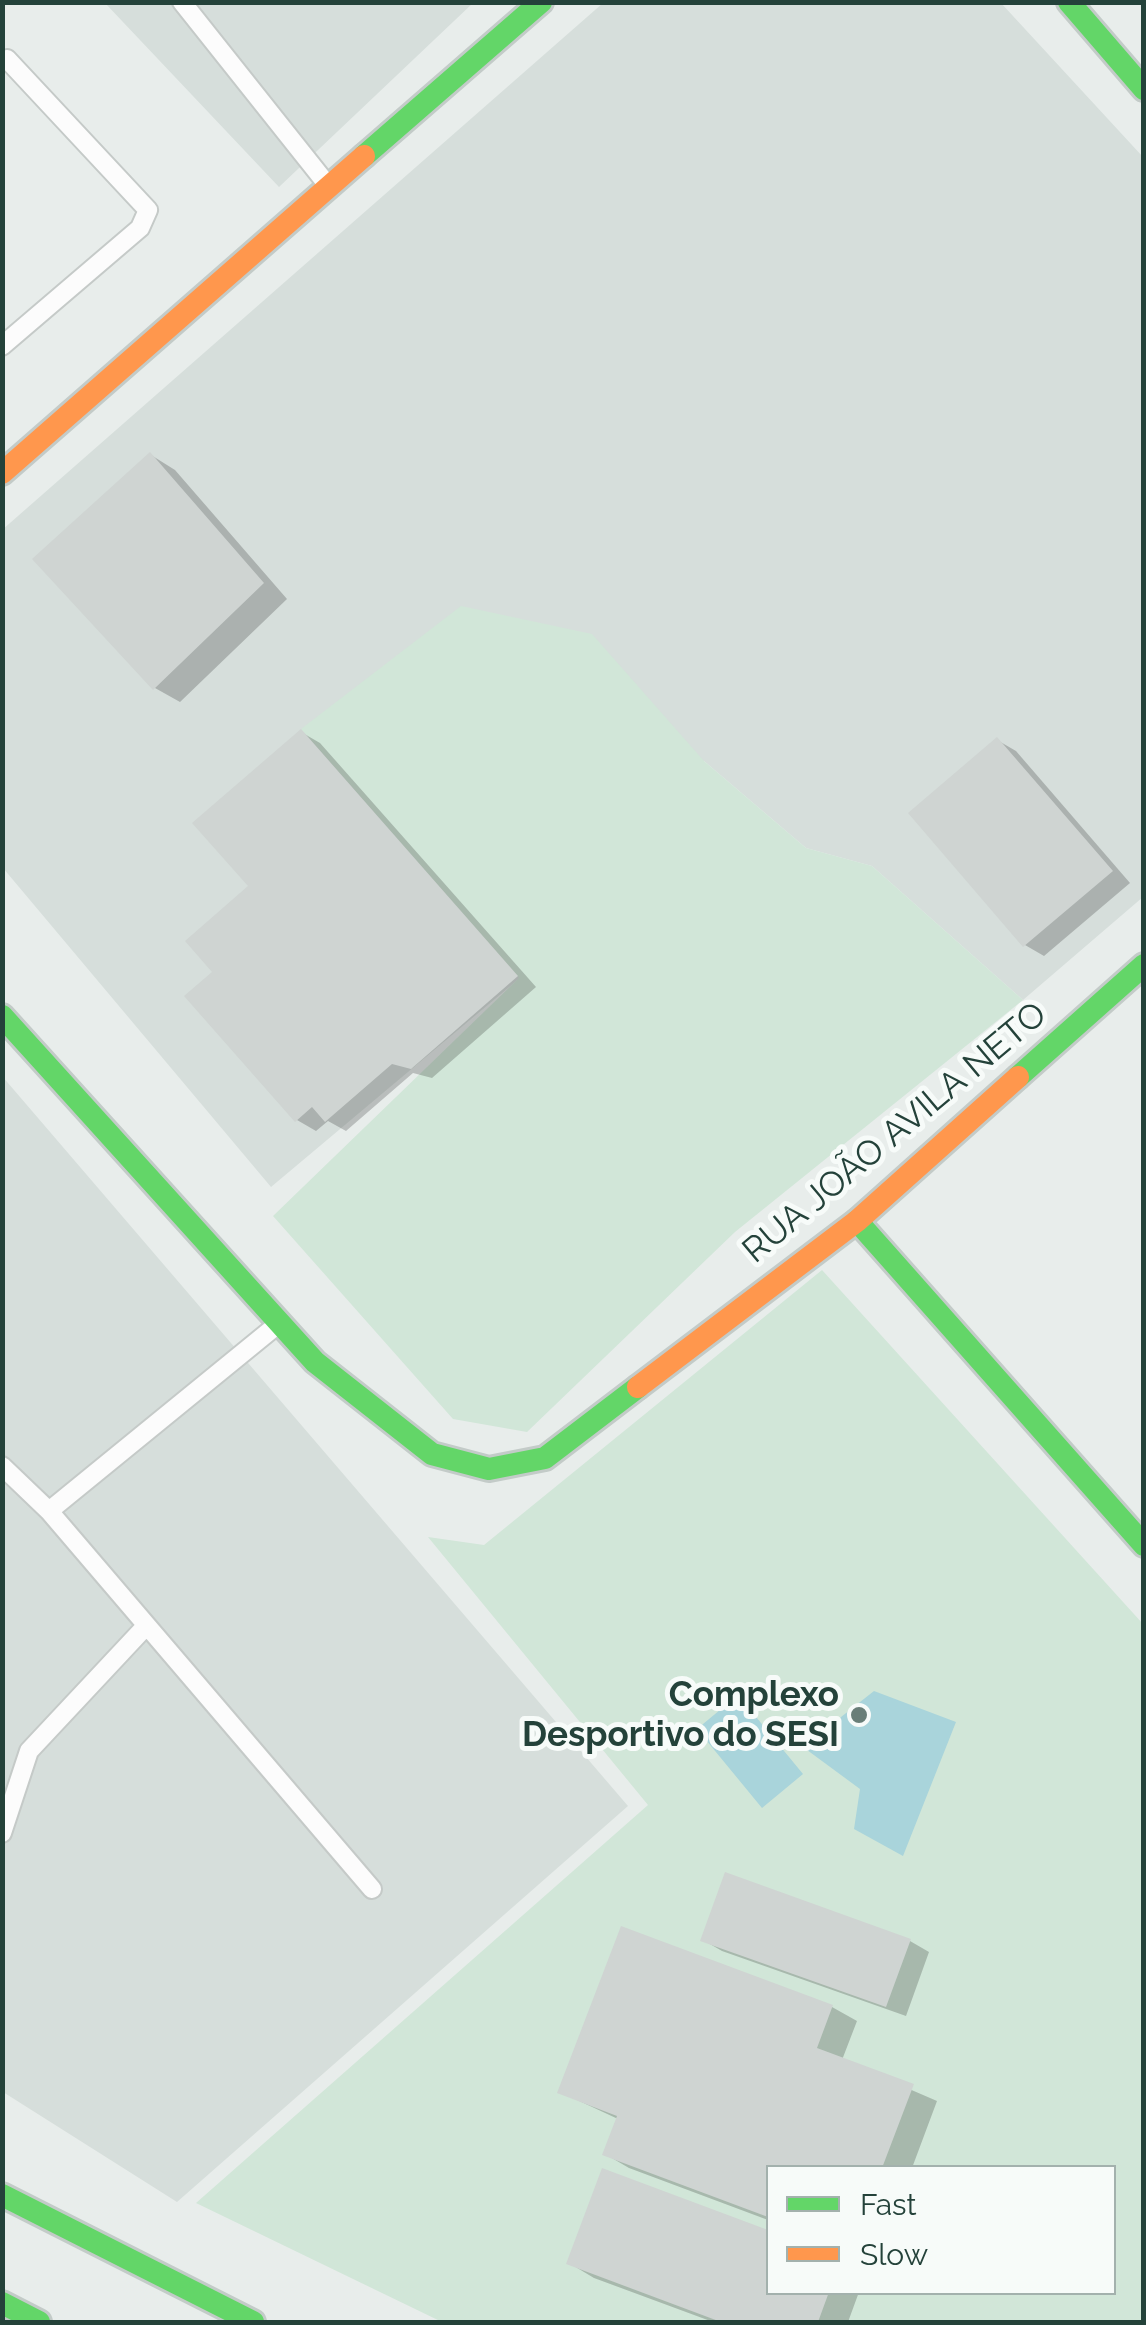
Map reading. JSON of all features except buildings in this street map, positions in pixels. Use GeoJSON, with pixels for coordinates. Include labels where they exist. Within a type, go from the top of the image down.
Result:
{"type":"FeatureCollection","features":[{"type":"Feature","properties":{"kind":"street"},"geometry":{"type":"LineString","coordinates":[[2,474],[541,2]]}},
{"type":"Feature","properties":{"kind":"street"},"geometry":{"type":"LineString","coordinates":[[1070,2],[1144,89]]}},
{"type":"Feature","properties":{"kind":"street","name":"RUA JOÃO AVILA NETO"},"geometry":{"type":"LineString","coordinates":[[280,1323],[315,1362],[432,1454],[488,1468],[544,1458],[857,1221],[1144,964]]}},
{"type":"Feature","properties":{"kind":"street"},"geometry":{"type":"LineString","coordinates":[[2,1016],[280,1323]]}},
{"type":"Feature","properties":{"kind":"street"},"geometry":{"type":"LineString","coordinates":[[857,1221],[1144,1545]]}},
{"type":"Feature","properties":{"kind":"street"},"geometry":{"type":"LineString","coordinates":[[2,2195],[254,2322]]}},
{"type":"Feature","properties":{"kind":"street"},"geometry":{"type":"LineString","coordinates":[[2,2303],[39,2322]]}},
{"type":"Feature","properties":{"kind":"lane"},"geometry":{"type":"LineString","coordinates":[[182,2],[330,187]]}},
{"type":"Feature","properties":{"kind":"lane"},"geometry":{"type":"LineString","coordinates":[[2,346],[140,228],[148,210],[7,59]]}},
{"type":"Feature","properties":{"kind":"lane"},"geometry":{"type":"LineString","coordinates":[[50,1511],[280,1323]]}},
{"type":"Feature","properties":{"kind":"lane"},"geometry":{"type":"LineString","coordinates":[[2,1466],[50,1511],[372,1889]]}},
{"type":"Feature","properties":{"kind":"lane"},"geometry":{"type":"LineString","coordinates":[[2,1833],[29,1751],[146,1626]]}},
{"type":"Feature","properties":{"kind":"shaded area"},"geometry":{"type":"Polygon","coordinates":[[[105,3],[473,3],[279,187],[105,3]]]}},
{"type":"Feature","properties":{"kind":"shaded area"},"geometry":{"type":"Polygon","coordinates":[[[603,3],[1001,3],[1143,157],[1143,897],[1023,1000],[872,866],[806,848],[704,761],[520,978],[271,1187],[3,868],[2,530],[603,3]]]}},
{"type":"Feature","properties":{"kind":"shaded area"},"geometry":{"type":"Polygon","coordinates":[[[2,1076],[628,1806],[177,2202],[3,2092],[2,1076]]]}},
{"type":"Feature","properties":{"kind":"green space"},"geometry":{"type":"Polygon","coordinates":[[[461,606],[592,634],[704,761],[806,848],[872,866],[1023,1000],[735,1232],[527,1432],[453,1419],[273,1216],[519,978],[301,729],[461,606]]]}},
{"type":"Feature","properties":{"kind":"green space","name":"Complexo Desportivo do SESI"},"geometry":{"type":"Polygon","coordinates":[[[822,1270],[1143,1624],[1143,2322],[442,2322],[196,2203],[648,1805],[428,1537],[484,1545],[822,1270]]]}},
{"type":"Feature","properties":{"kind":"water"},"geometry":{"type":"Polygon","coordinates":[[[874,1691],[956,1722],[903,1856],[854,1829],[860,1789],[803,1747],[874,1691]]]}},
{"type":"Feature","properties":{"kind":"water"},"geometry":{"type":"Polygon","coordinates":[[[738,1695],[803,1774],[762,1808],[697,1729],[738,1695]]]}},
{"type":"Feature","properties":{"kind":"traffic: fast"},"geometry":{"type":"LineString","coordinates":[[364,156],[541,2]]}},
{"type":"Feature","properties":{"kind":"traffic: fast"},"geometry":{"type":"LineString","coordinates":[[1069,2],[1144,89]]}},
{"type":"Feature","properties":{"kind":"traffic: fast"},"geometry":{"type":"LineString","coordinates":[[1018,1077],[1144,965]]}},
{"type":"Feature","properties":{"kind":"traffic: fast"},"geometry":{"type":"LineString","coordinates":[[2,1016],[315,1362],[432,1454],[489,1469],[545,1458],[638,1387]]}},
{"type":"Feature","properties":{"kind":"traffic: fast"},"geometry":{"type":"LineString","coordinates":[[857,1221],[1144,1545]]}},
{"type":"Feature","properties":{"kind":"traffic: fast"},"geometry":{"type":"LineString","coordinates":[[2,2195],[253,2322]]}},
{"type":"Feature","properties":{"kind":"traffic: fast"},"geometry":{"type":"LineString","coordinates":[[2,2303],[39,2322]]}},
{"type":"Feature","properties":{"kind":"traffic: slow"},"geometry":{"type":"LineString","coordinates":[[2,473],[364,156]]}},
{"type":"Feature","properties":{"kind":"traffic: slow"},"geometry":{"type":"LineString","coordinates":[[638,1387],[857,1221],[1018,1077]]}},
{"type":"Feature","properties":{"kind":"place","name":"Complexo Desportivo do SESI"},"geometry":{"type":"Point","coordinates":[859,1715]}}]}
